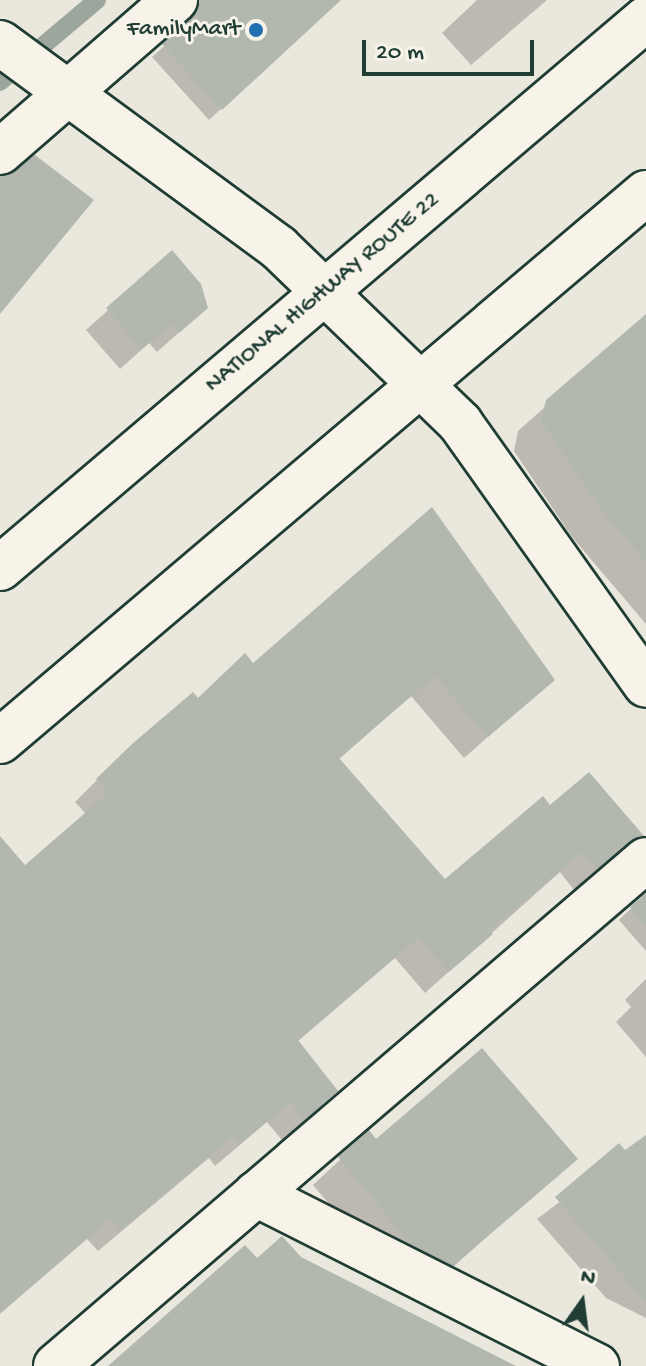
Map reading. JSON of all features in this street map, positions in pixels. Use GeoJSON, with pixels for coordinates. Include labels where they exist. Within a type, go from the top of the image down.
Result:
{"type":"FeatureCollection","features":[{"type":"Feature","properties":{"kind":"main road"},"geometry":{"type":"LineString","coordinates":[[0,152],[57,85],[175,0]]}},
{"type":"Feature","properties":{"kind":"main road","name":"NATIONAL HIGHWAY ROUTE 22"},"geometry":{"type":"LineString","coordinates":[[0,568],[646,19]]}},
{"type":"Feature","properties":{"kind":"main road"},"geometry":{"type":"LineString","coordinates":[[0,43],[279,248],[460,423],[646,685]]}},
{"type":"Feature","properties":{"kind":"main road"},"geometry":{"type":"LineString","coordinates":[[0,741],[646,193]]}},
{"type":"Feature","properties":{"kind":"main road"},"geometry":{"type":"LineString","coordinates":[[56,1366],[646,860]]}},
{"type":"Feature","properties":{"kind":"main road"},"geometry":{"type":"LineString","coordinates":[[256,1194],[597,1366]]}},
{"type":"Feature","properties":{"kind":"building"},"geometry":{"type":"Polygon","coordinates":[[[199,0],[341,0],[222,110],[162,44],[192,18],[199,0]]]}},
{"type":"Feature","properties":{"kind":"building"},"geometry":{"type":"Polygon","coordinates":[[[35,155],[94,200],[0,314],[0,176],[35,155]]]}},
{"type":"Feature","properties":{"kind":"building"},"geometry":{"type":"Polygon","coordinates":[[[172,250],[201,284],[208,308],[179,333],[171,324],[142,349],[106,308],[172,250]]]}},
{"type":"Feature","properties":{"kind":"building"},"geometry":{"type":"Polygon","coordinates":[[[646,314],[646,562],[600,508],[541,421],[546,400],[646,314]]]}},
{"type":"Feature","properties":{"kind":"building"},"geometry":{"type":"Polygon","coordinates":[[[432,507],[555,680],[488,737],[435,676],[339,758],[445,879],[543,796],[550,805],[589,772],[644,836],[597,869],[583,852],[489,930],[493,934],[449,972],[418,938],[298,1040],[338,1091],[305,1119],[290,1102],[239,1145],[232,1137],[121,1230],[110,1218],[0,1313],[0,836],[25,865],[108,793],[96,779],[132,744],[193,692],[198,698],[245,653],[253,663],[432,507]]]}},
{"type":"Feature","properties":{"kind":"building"},"geometry":{"type":"Polygon","coordinates":[[[646,893],[646,926],[630,907],[646,893]]]}},
{"type":"Feature","properties":{"kind":"building"},"geometry":{"type":"Polygon","coordinates":[[[482,1048],[578,1159],[453,1266],[412,1245],[338,1157],[369,1130],[376,1139],[482,1048]]]}},
{"type":"Feature","properties":{"kind":"building"},"geometry":{"type":"Polygon","coordinates":[[[646,1135],[646,1302],[555,1197],[619,1143],[625,1150],[646,1135]]]}},
{"type":"Feature","properties":{"kind":"building"},"geometry":{"type":"Polygon","coordinates":[[[282,1236],[301,1257],[516,1366],[108,1366],[245,1245],[257,1258],[282,1236]]]}},
{"type":"Feature","properties":{"kind":"waterway"},"geometry":{"type":"LineString","coordinates":[[0,82],[97,0]]}},
{"type":"Feature","properties":{"kind":"place","name":"FamilyMart"},"geometry":{"type":"Point","coordinates":[256,30]}}]}
